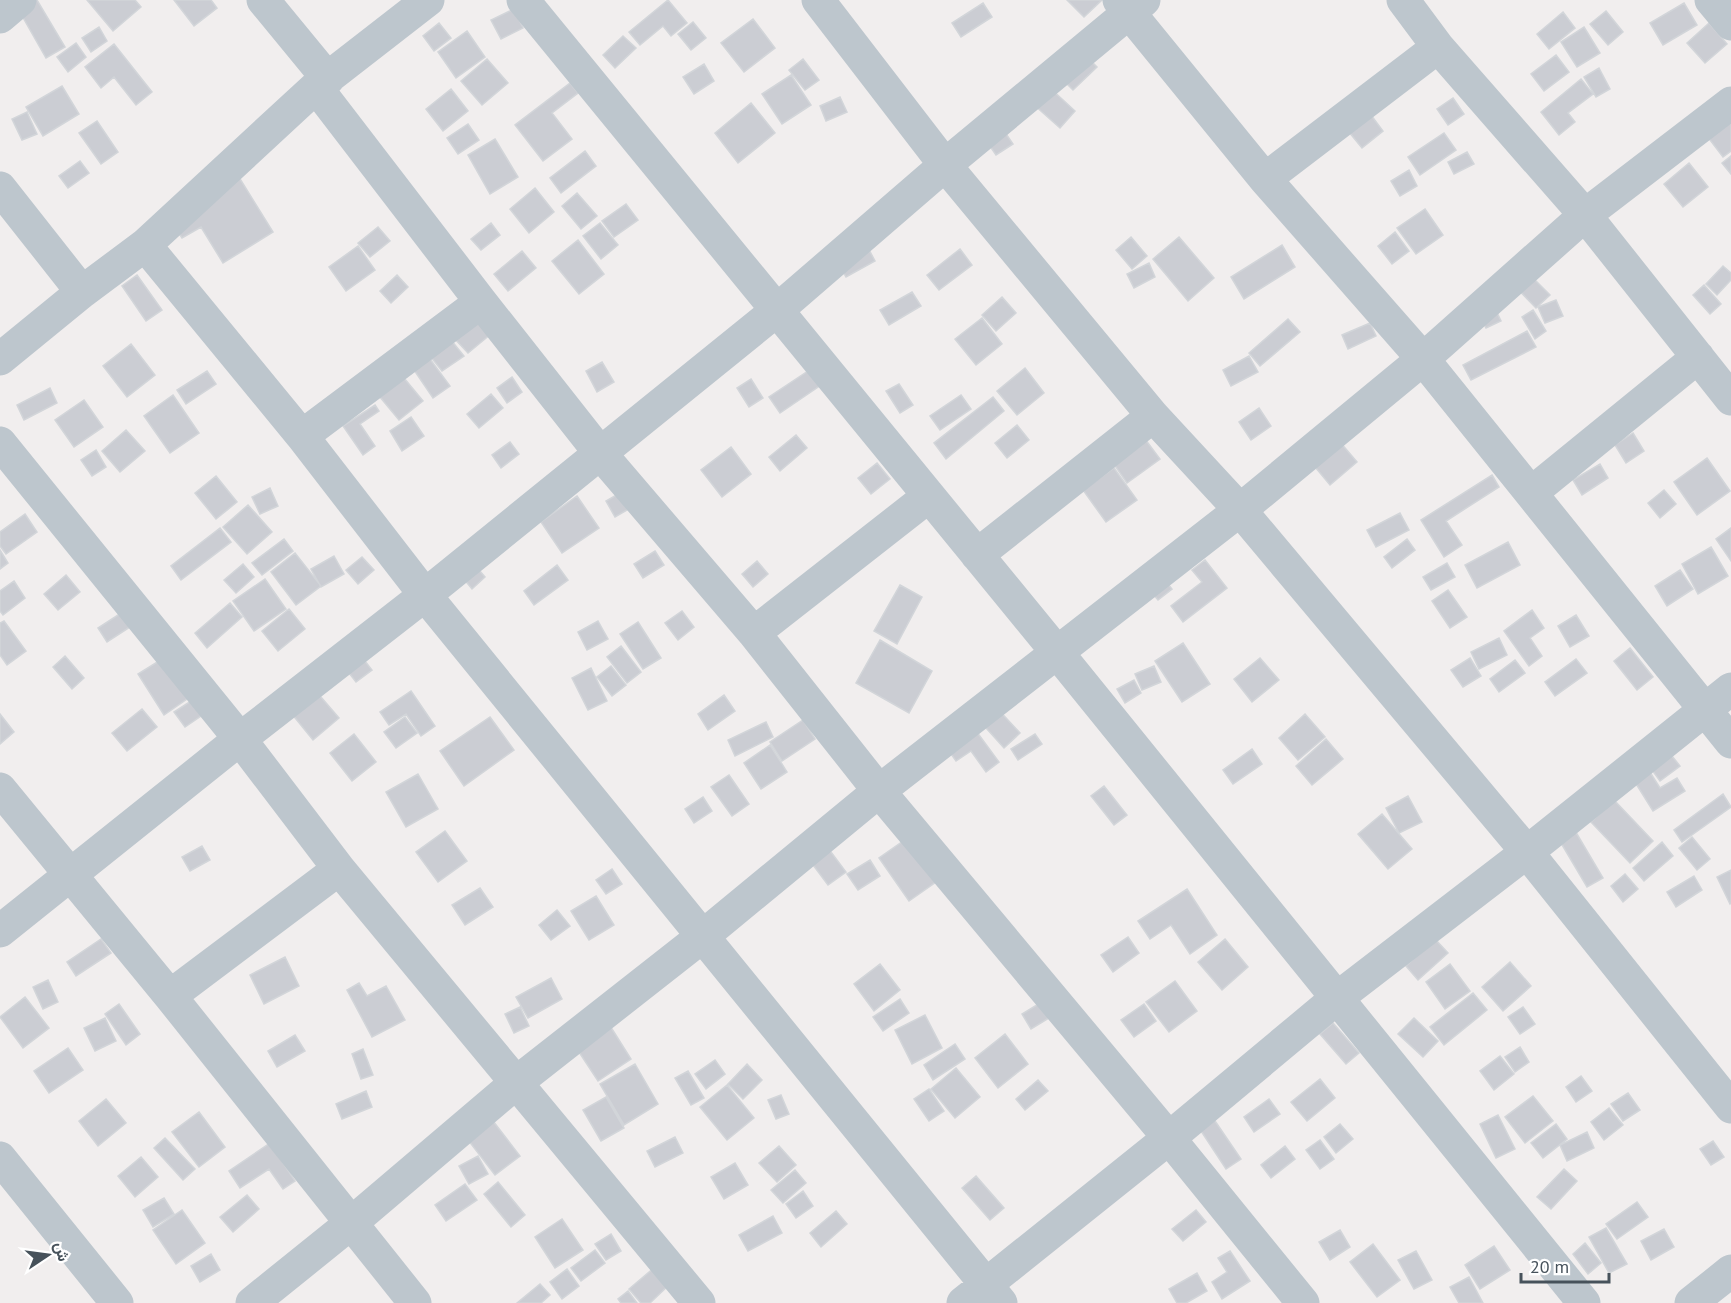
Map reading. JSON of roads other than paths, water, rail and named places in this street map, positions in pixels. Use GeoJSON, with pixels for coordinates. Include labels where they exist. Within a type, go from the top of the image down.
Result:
{"type":"FeatureCollection","features":[{"type":"Feature","properties":{"kind":"street"},"geometry":{"type":"LineString","coordinates":[[0,17],[20,0]]}},
{"type":"Feature","properties":{"kind":"street"},"geometry":{"type":"LineString","coordinates":[[263,0],[481,302],[600,453],[754,633],[879,791],[1169,1138],[1303,1303]]}},
{"type":"Feature","properties":{"kind":"street"},"geometry":{"type":"LineString","coordinates":[[0,359],[82,292],[145,245],[322,83],[428,0]]}},
{"type":"Feature","properties":{"kind":"street"},"geometry":{"type":"LineString","coordinates":[[523,0],[978,555],[1584,1303]]}},
{"type":"Feature","properties":{"kind":"street"},"geometry":{"type":"LineString","coordinates":[[818,0],[945,165],[1153,416],[1240,510],[1527,852],[1731,1107]]}},
{"type":"Feature","properties":{"kind":"street"},"geometry":{"type":"LineString","coordinates":[[1402,0],[1438,47],[1585,215],[1731,399]]}},
{"type":"Feature","properties":{"kind":"street"},"geometry":{"type":"LineString","coordinates":[[1711,0],[1731,24]]}},
{"type":"Feature","properties":{"kind":"street"},"geometry":{"type":"LineString","coordinates":[[0,931],[425,595],[777,310],[1130,4],[1265,179],[1423,359],[1731,742]]}},
{"type":"Feature","properties":{"kind":"street"},"geometry":{"type":"LineString","coordinates":[[1265,179],[1438,47]]}},
{"type":"Feature","properties":{"kind":"street"},"geometry":{"type":"LineString","coordinates":[[252,1303],[350,1224],[517,1082],[702,936],[879,791],[1240,510],[1423,359],[1585,215],[1731,103]]}},
{"type":"Feature","properties":{"kind":"street"},"geometry":{"type":"LineString","coordinates":[[0,188],[82,292]]}},
{"type":"Feature","properties":{"kind":"street"},"geometry":{"type":"LineString","coordinates":[[145,245],[302,436],[425,595],[702,936],[983,1297],[1337,998],[1527,852],[1731,689]]}},
{"type":"Feature","properties":{"kind":"street"},"geometry":{"type":"LineString","coordinates":[[302,436],[481,302]]}},
{"type":"Feature","properties":{"kind":"street"},"geometry":{"type":"LineString","coordinates":[[1531,494],[1698,357]]}},
{"type":"Feature","properties":{"kind":"street"},"geometry":{"type":"LineString","coordinates":[[978,555],[1153,416]]}},
{"type":"Feature","properties":{"kind":"street"},"geometry":{"type":"LineString","coordinates":[[0,443],[240,739],[339,869],[699,1303]]}},
{"type":"Feature","properties":{"kind":"street"},"geometry":{"type":"LineString","coordinates":[[754,633],[929,496]]}},
{"type":"Feature","properties":{"kind":"street"},"geometry":{"type":"LineString","coordinates":[[0,789],[170,996],[415,1303]]}},
{"type":"Feature","properties":{"kind":"street"},"geometry":{"type":"LineString","coordinates":[[170,996],[339,869]]}},
{"type":"Feature","properties":{"kind":"street"},"geometry":{"type":"LineString","coordinates":[[0,1158],[117,1303]]}},
{"type":"Feature","properties":{"kind":"street"},"geometry":{"type":"LineString","coordinates":[[1691,1303],[1731,1271]]}}]}
